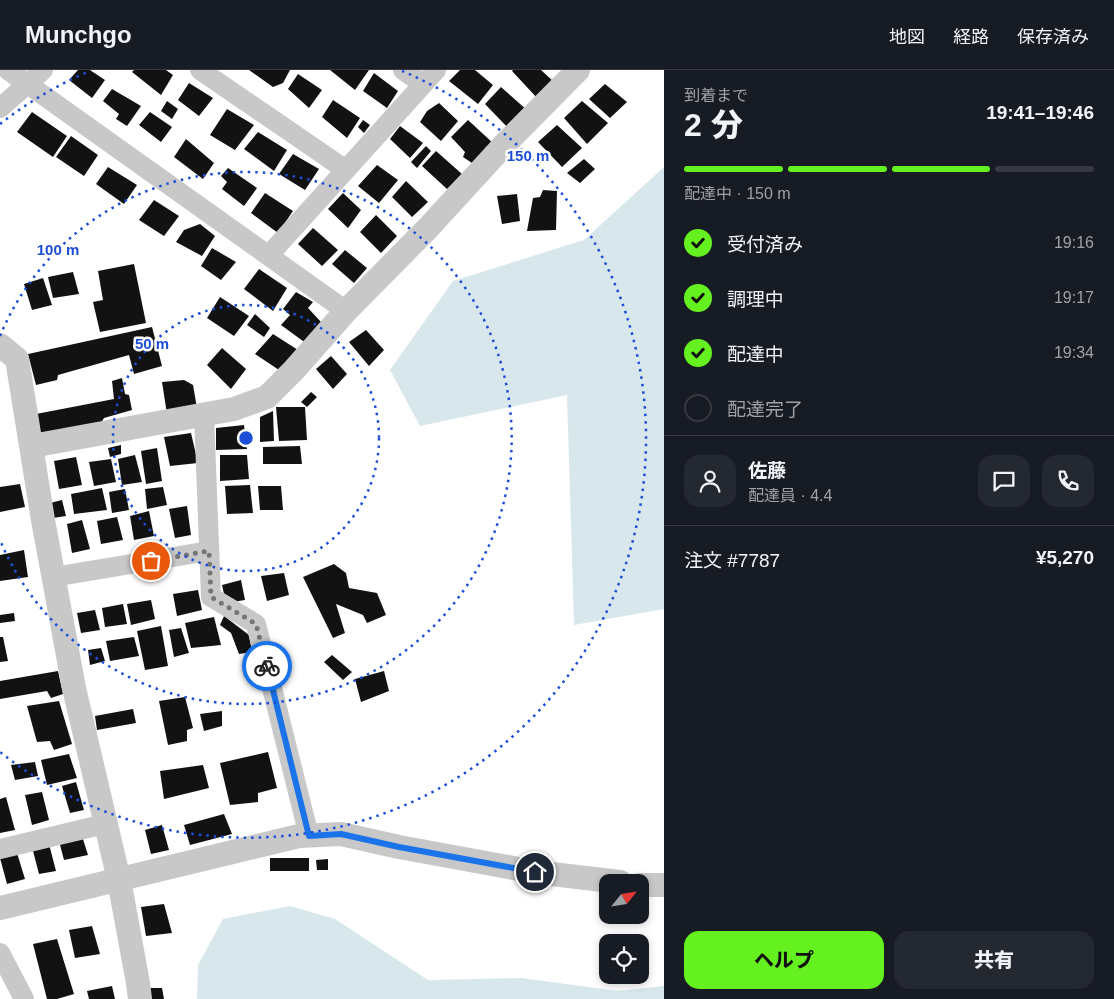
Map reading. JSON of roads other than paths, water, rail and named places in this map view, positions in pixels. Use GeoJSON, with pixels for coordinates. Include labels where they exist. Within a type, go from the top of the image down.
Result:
{"type":"FeatureCollection","features":[{"type":"Feature","properties":{"kind":"street"},"geometry":{"type":"LineString","coordinates":[[8,70],[346,310]]}},
{"type":"Feature","properties":{"kind":"street"},"geometry":{"type":"LineString","coordinates":[[0,108],[43,70]]}},
{"type":"Feature","properties":{"kind":"street"},"geometry":{"type":"LineString","coordinates":[[200,70],[346,170]]}},
{"type":"Feature","properties":{"kind":"street"},"geometry":{"type":"LineString","coordinates":[[269,255],[430,77],[402,70]]}},
{"type":"Feature","properties":{"kind":"street"},"geometry":{"type":"LineString","coordinates":[[32,446],[234,409],[267,397],[294,370],[346,310],[428,228],[578,70]]}},
{"type":"Feature","properties":{"kind":"street"},"geometry":{"type":"LineString","coordinates":[[0,345],[17,359],[53,577],[74,688],[119,880],[140,999]]}},
{"type":"Feature","properties":{"kind":"street"},"geometry":{"type":"LineString","coordinates":[[204,414],[211,597],[256,624],[309,836]]}},
{"type":"Feature","properties":{"kind":"street"},"geometry":{"type":"LineString","coordinates":[[53,577],[209,551]]}},
{"type":"Feature","properties":{"kind":"street"},"geometry":{"type":"LineString","coordinates":[[0,849],[105,824]]}},
{"type":"Feature","properties":{"kind":"street"},"geometry":{"type":"LineString","coordinates":[[0,908],[299,836],[341,834],[399,847],[535,872],[599,880]]}},
{"type":"Feature","properties":{"kind":"street"},"geometry":{"type":"LineString","coordinates":[[649,885],[664,884]]}},
{"type":"Feature","properties":{"kind":"street"},"geometry":{"type":"LineString","coordinates":[[0,953],[24,999]]}}]}
